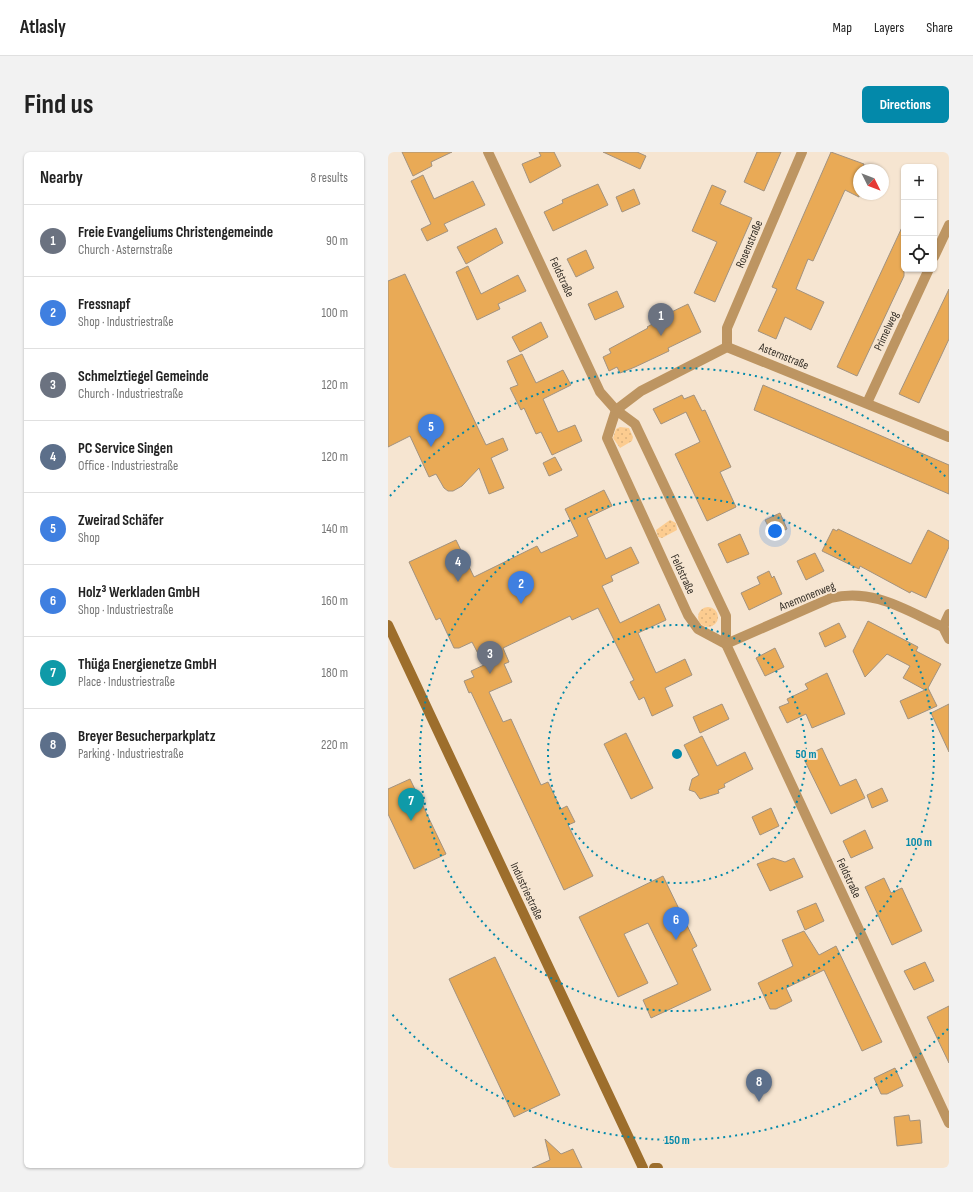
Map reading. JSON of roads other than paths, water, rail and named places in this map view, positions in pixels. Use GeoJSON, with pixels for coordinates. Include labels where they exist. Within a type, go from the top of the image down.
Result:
{"type":"FeatureCollection","features":[{"type":"Feature","properties":{"kind":"street","name":"Feldstraße"},"geometry":{"type":"LineString","coordinates":[[488,152],[600,392],[616,410],[635,424],[708,575],[726,616],[726,644],[949,1122]]}},
{"type":"Feature","properties":{"kind":"street","name":"Rosenstraße"},"geometry":{"type":"LineString","coordinates":[[727,347],[727,328],[802,152]]}},
{"type":"Feature","properties":{"kind":"street"},"geometry":{"type":"LineString","coordinates":[[937,251],[949,225]]}},
{"type":"Feature","properties":{"kind":"street","name":"Primelweg"},"geometry":{"type":"LineString","coordinates":[[867,403],[928,272]]}},
{"type":"Feature","properties":{"kind":"street"},"geometry":{"type":"LineString","coordinates":[[616,410],[641,391],[727,347]]}},
{"type":"Feature","properties":{"kind":"street","name":"Asternstraße"},"geometry":{"type":"LineString","coordinates":[[727,347],[949,436]]}},
{"type":"Feature","properties":{"kind":"street","name":"Feldstraße"},"geometry":{"type":"LineString","coordinates":[[616,410],[607,438],[688,615],[698,629],[726,644]]}},
{"type":"Feature","properties":{"kind":"street","name":"Anemonenweg"},"geometry":{"type":"LineString","coordinates":[[726,644],[831,598],[848,594],[876,597],[944,627]]}},
{"type":"Feature","properties":{"kind":"street"},"geometry":{"type":"LineString","coordinates":[[949,614],[944,627],[949,638]]}},
{"type":"Feature","properties":{"kind":"street","name":"Industriestraße"},"geometry":{"type":"LineString","coordinates":[[388,625],[643,1168]]}},
{"type":"Feature","properties":{"kind":"place","name":"Freie Evangeliums Christengemeinde"},"geometry":{"type":"Point","coordinates":[661,336]}},
{"type":"Feature","properties":{"kind":"place","name":"Zweirad Schäfer"},"geometry":{"type":"Point","coordinates":[431,447]}},
{"type":"Feature","properties":{"kind":"place","name":"PC Service Singen"},"geometry":{"type":"Point","coordinates":[458,582]}},
{"type":"Feature","properties":{"kind":"place","name":"Fressnapf"},"geometry":{"type":"Point","coordinates":[521,604]}},
{"type":"Feature","properties":{"kind":"place","name":"Schmelztiegel Gemeinde"},"geometry":{"type":"Point","coordinates":[490,674]}},
{"type":"Feature","properties":{"kind":"place","name":"Thüga Energienetze GmbH"},"geometry":{"type":"Point","coordinates":[411,821]}},
{"type":"Feature","properties":{"kind":"place","name":"Holz³ Werkladen GmbH"},"geometry":{"type":"Point","coordinates":[676,940]}},
{"type":"Feature","properties":{"kind":"place","name":"Breyer Besucherparkplatz"},"geometry":{"type":"Point","coordinates":[759,1102]}}]}
